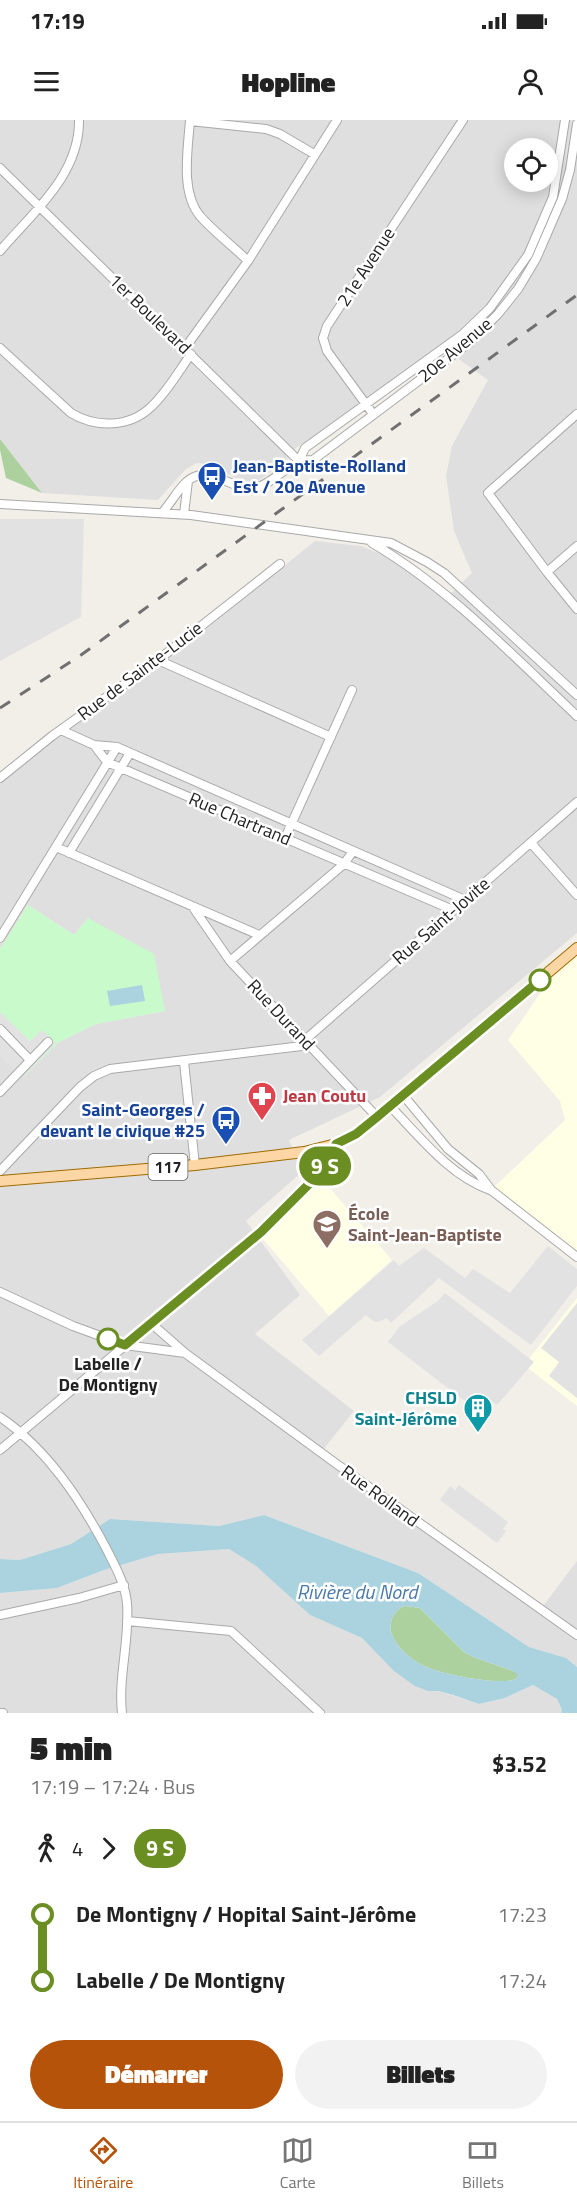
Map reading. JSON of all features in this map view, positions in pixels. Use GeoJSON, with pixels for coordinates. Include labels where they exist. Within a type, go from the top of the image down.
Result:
{"type":"FeatureCollection","features":[{"type":"Feature","properties":{"kind":"main road","name":"117"},"geometry":{"type":"LineString","coordinates":[[0,1181],[195,1165],[304,1152],[336,1144],[356,1134],[377,1117],[577,948]]}},
{"type":"Feature","properties":{"kind":"street"},"geometry":{"type":"LineString","coordinates":[[0,251],[52,193],[76,145],[79,120]]}},
{"type":"Feature","properties":{"kind":"street"},"geometry":{"type":"LineString","coordinates":[[0,348],[71,413],[84,421],[107,425],[143,414],[153,406],[337,120]]}},
{"type":"Feature","properties":{"kind":"street","name":"21e Avenue"},"geometry":{"type":"LineString","coordinates":[[373,414],[327,351],[323,338],[327,326],[463,120]]}},
{"type":"Feature","properties":{"kind":"street"},"geometry":{"type":"LineString","coordinates":[[565,120],[577,124]]}},
{"type":"Feature","properties":{"kind":"street","name":"20e Avenue"},"geometry":{"type":"LineString","coordinates":[[299,461],[305,448],[463,333],[490,308],[509,284],[528,255],[553,197],[565,120]]}},
{"type":"Feature","properties":{"kind":"street"},"geometry":{"type":"LineString","coordinates":[[248,261],[199,215],[191,201],[187,184],[190,121],[266,129],[314,154]]}},
{"type":"Feature","properties":{"kind":"street","name":"20e Avenue"},"geometry":{"type":"LineString","coordinates":[[188,480],[198,475],[209,474],[246,489],[254,489],[265,484],[299,461],[313,460],[469,343],[518,290],[536,259],[562,199],[570,170],[577,124]]}},
{"type":"Feature","properties":{"kind":"street","name":"1er Boulevard"},"geometry":{"type":"LineString","coordinates":[[0,168],[299,461]]}},
{"type":"Feature","properties":{"kind":"street"},"geometry":{"type":"LineString","coordinates":[[577,414],[488,493],[577,609]]}},
{"type":"Feature","properties":{"kind":"street"},"geometry":{"type":"LineString","coordinates":[[163,512],[188,480]]}},
{"type":"Feature","properties":{"kind":"street"},"geometry":{"type":"LineString","coordinates":[[184,514],[188,480]]}},
{"type":"Feature","properties":{"kind":"street"},"geometry":{"type":"LineString","coordinates":[[0,504],[184,514],[264,523],[391,543],[427,562],[487,610],[577,695]]}},
{"type":"Feature","properties":{"kind":"street"},"geometry":{"type":"LineString","coordinates":[[369,541],[423,576],[577,716]]}},
{"type":"Feature","properties":{"kind":"street"},"geometry":{"type":"LineString","coordinates":[[547,572],[577,546]]}},
{"type":"Feature","properties":{"kind":"street","name":"Rue de Sainte-Lucie"},"geometry":{"type":"LineString","coordinates":[[0,778],[61,730],[158,660],[280,564]]}},
{"type":"Feature","properties":{"kind":"street"},"geometry":{"type":"LineString","coordinates":[[476,622],[487,610]]}},
{"type":"Feature","properties":{"kind":"street"},"geometry":{"type":"LineString","coordinates":[[513,656],[524,645]]}},
{"type":"Feature","properties":{"kind":"street"},"geometry":{"type":"LineString","coordinates":[[158,660],[331,736]]}},
{"type":"Feature","properties":{"kind":"street"},"geometry":{"type":"LineString","coordinates":[[285,838],[352,690]]}},
{"type":"Feature","properties":{"kind":"street","name":"Rue Chartrand"},"geometry":{"type":"LineString","coordinates":[[61,730],[94,745],[117,747],[465,900]]}},
{"type":"Feature","properties":{"kind":"street","name":"Rue Chartrand"},"geometry":{"type":"LineString","coordinates":[[94,745],[107,762],[453,910]]}},
{"type":"Feature","properties":{"kind":"street"},"geometry":{"type":"LineString","coordinates":[[0,938],[117,747]]}},
{"type":"Feature","properties":{"kind":"street"},"geometry":{"type":"LineString","coordinates":[[69,853],[130,753]]}},
{"type":"Feature","properties":{"kind":"street","name":"Rue Saint-Jovite"},"geometry":{"type":"LineString","coordinates":[[307,1043],[453,910],[577,802]]}},
{"type":"Feature","properties":{"kind":"street"},"geometry":{"type":"LineString","coordinates":[[531,843],[577,896]]}},
{"type":"Feature","properties":{"kind":"street"},"geometry":{"type":"LineString","coordinates":[[56,848],[259,935]]}},
{"type":"Feature","properties":{"kind":"street"},"geometry":{"type":"LineString","coordinates":[[230,961],[344,864],[353,851]]}},
{"type":"Feature","properties":{"kind":"street"},"geometry":{"type":"LineString","coordinates":[[393,885],[398,871]]}},
{"type":"Feature","properties":{"kind":"street","name":"Rue Durand"},"geometry":{"type":"LineString","coordinates":[[192,906],[230,961],[377,1117]]}},
{"type":"Feature","properties":{"kind":"street"},"geometry":{"type":"LineString","coordinates":[[0,1029],[30,1059]]}},
{"type":"Feature","properties":{"kind":"street"},"geometry":{"type":"LineString","coordinates":[[0,1092],[48,1042]]}},
{"type":"Feature","properties":{"kind":"street"},"geometry":{"type":"LineString","coordinates":[[0,1171],[80,1087],[94,1076],[110,1069],[184,1062],[307,1043]]}},
{"type":"Feature","properties":{"kind":"street"},"geometry":{"type":"LineString","coordinates":[[184,1062],[195,1165]]}},
{"type":"Feature","properties":{"kind":"street"},"geometry":{"type":"LineString","coordinates":[[403,1095],[448,1149],[479,1174],[491,1190],[577,1257]]}},
{"type":"Feature","properties":{"kind":"street"},"geometry":{"type":"LineString","coordinates":[[390,1106],[441,1159],[473,1183],[491,1190]]}},
{"type":"Feature","properties":{"kind":"street"},"geometry":{"type":"LineString","coordinates":[[0,1450],[261,1232],[318,1175],[329,1161],[336,1144]]}},
{"type":"Feature","properties":{"kind":"street","name":"Rue Rolland"},"geometry":{"type":"LineString","coordinates":[[0,1292],[73,1326],[125,1345],[186,1353]]}},
{"type":"Feature","properties":{"kind":"street","name":"Rue Rolland"},"geometry":{"type":"LineString","coordinates":[[152,1324],[186,1353],[346,1472],[577,1635]]}},
{"type":"Feature","properties":{"kind":"street"},"geometry":{"type":"LineString","coordinates":[[0,1417],[21,1432],[71,1489],[120,1575],[124,1585],[127,1622],[120,1694],[122,1713]]}},
{"type":"Feature","properties":{"kind":"street"},"geometry":{"type":"LineString","coordinates":[[0,1615],[79,1598],[124,1585]]}},
{"type":"Feature","properties":{"kind":"street"},"geometry":{"type":"LineString","coordinates":[[127,1622],[231,1631],[320,1713]]}},
{"type":"Feature","properties":{"kind":"shaded area"},"geometry":{"type":"Polygon","coordinates":[[[0,120],[577,120],[577,933],[380,1097],[289,1140],[302,1172],[246,1221],[300,1295],[255,1334],[354,1411],[322,1451],[540,1610],[577,1561],[577,1667],[566,1658],[529,1647],[418,1573],[264,1515],[219,1526],[110,1519],[71,1544],[20,1560],[0,1559],[0,1055],[23,1077],[59,1042],[96,1024],[165,1011],[88,918],[74,935],[28,905],[0,949],[0,777],[165,655],[206,629],[315,541],[361,546],[383,555],[420,579],[445,599],[472,573],[454,531],[446,476],[452,446],[488,380],[442,347],[296,448],[284,462],[261,479],[250,482],[237,479],[214,465],[197,463],[186,469],[158,500],[42,493],[0,439],[0,120]]]}},
{"type":"Feature","properties":{"kind":"shaded area"},"geometry":{"type":"Polygon","coordinates":[[[0,519],[84,519],[81,617],[0,661],[0,519]]]}},
{"type":"Feature","properties":{"kind":"shaded area"},"geometry":{"type":"Polygon","coordinates":[[[577,948],[577,1257],[491,1190],[565,1120],[560,1101],[508,1040],[564,959],[577,948]]]}},
{"type":"Feature","properties":{"kind":"shaded area"},"geometry":{"type":"Polygon","coordinates":[[[0,1012],[30,1041],[42,1030],[56,1043],[22,1078],[0,1056],[0,1012]]]}},
{"type":"Feature","properties":{"kind":"shaded area","name":"École Saint-Jean-Baptiste"},"geometry":{"type":"Polygon","coordinates":[[[321,1178],[392,1260],[329,1316],[263,1239],[321,1178]]]}},
{"type":"Feature","properties":{"kind":"shaded area"},"geometry":{"type":"Polygon","coordinates":[[[548,1246],[577,1269],[577,1286],[531,1345],[439,1278],[391,1323],[387,1318],[378,1322],[373,1321],[366,1315],[319,1356],[302,1340],[394,1260],[399,1266],[424,1248],[465,1278],[473,1269],[510,1293],[548,1246]]]}},
{"type":"Feature","properties":{"kind":"shaded area"},"geometry":{"type":"Polygon","coordinates":[[[445,1293],[534,1362],[497,1405],[485,1396],[474,1393],[466,1402],[388,1342],[399,1327],[438,1301],[445,1293]]]}},
{"type":"Feature","properties":{"kind":"shaded area"},"geometry":{"type":"Polygon","coordinates":[[[577,1298],[577,1406],[524,1365],[577,1298]]]}},
{"type":"Feature","properties":{"kind":"shaded area"},"geometry":{"type":"Polygon","coordinates":[[[577,1303],[577,1398],[549,1376],[559,1362],[541,1348],[577,1303]]]}},
{"type":"Feature","properties":{"kind":"shaded area"},"geometry":{"type":"Polygon","coordinates":[[[459,1485],[508,1522],[503,1529],[506,1531],[497,1543],[440,1500],[450,1486],[455,1490],[459,1485]]]}},
{"type":"Feature","properties":{"kind":"shaded area"},"geometry":{"type":"Polygon","coordinates":[[[229,1549],[256,1566],[310,1615],[362,1638],[428,1691],[438,1691],[479,1704],[505,1698],[533,1685],[557,1699],[561,1713],[0,1713],[0,1593],[57,1588],[104,1570],[158,1554],[229,1549]]]}},
{"type":"Feature","properties":{"kind":"green space"},"geometry":{"type":"Polygon","coordinates":[[[0,439],[42,493],[6,478],[0,439]]]}},
{"type":"Feature","properties":{"kind":"green space"},"geometry":{"type":"Polygon","coordinates":[[[28,905],[74,935],[88,918],[154,954],[165,1011],[96,1024],[59,1042],[22,1078],[0,1054],[0,949],[28,905]]]}},
{"type":"Feature","properties":{"kind":"green space"},"geometry":{"type":"Polygon","coordinates":[[[405,1606],[420,1608],[464,1652],[519,1674],[516,1679],[497,1681],[469,1678],[441,1672],[416,1662],[405,1653],[392,1635],[394,1615],[405,1606]]]}},
{"type":"Feature","properties":{"kind":"water"},"geometry":{"type":"Polygon","coordinates":[[[142,985],[145,1001],[110,1006],[107,991],[142,985]]]}},
{"type":"Feature","properties":{"kind":"water","name":"Rivière du Nord"},"geometry":{"type":"Polygon","coordinates":[[[264,1515],[418,1573],[529,1647],[566,1658],[577,1667],[577,1713],[561,1713],[557,1699],[533,1685],[505,1698],[479,1704],[415,1686],[394,1671],[362,1638],[310,1615],[256,1566],[229,1549],[158,1554],[104,1570],[57,1588],[0,1593],[0,1559],[20,1560],[71,1544],[110,1519],[219,1526],[264,1515]],[[402,1607],[394,1615],[391,1623],[395,1641],[411,1658],[422,1665],[455,1675],[497,1681],[516,1679],[518,1675],[513,1671],[464,1652],[420,1608],[402,1607]]]}},
{"type":"Feature","properties":{"kind":"railway"},"geometry":{"type":"LineString","coordinates":[[0,708],[81,655],[577,295]]}},
{"type":"Feature","properties":{"kind":"bus line"},"geometry":{"type":"LineString","coordinates":[[108,1339],[125,1345],[152,1324],[261,1232],[318,1175],[329,1161],[336,1144],[356,1134],[540,980]]}},
{"type":"Feature","properties":{"kind":"place","name":"Jean-Baptiste-Rolland Est / 20e Avenue"},"geometry":{"type":"Point","coordinates":[212,502]}},
{"type":"Feature","properties":{"kind":"place","name":"Jean Coutu"},"geometry":{"type":"Point","coordinates":[262,1122]}},
{"type":"Feature","properties":{"kind":"place","name":"Saint-Georges / devant le civique #25"},"geometry":{"type":"Point","coordinates":[226,1146]}},
{"type":"Feature","properties":{"kind":"place","name":"École Saint-Jean-Baptiste"},"geometry":{"type":"Point","coordinates":[327,1250]}},
{"type":"Feature","properties":{"kind":"place","name":"Labelle / De Montigny"},"geometry":{"type":"Point","coordinates":[108,1339]}},
{"type":"Feature","properties":{"kind":"place","name":"CHSLD Saint-Jérôme"},"geometry":{"type":"Point","coordinates":[478,1434]}}]}
